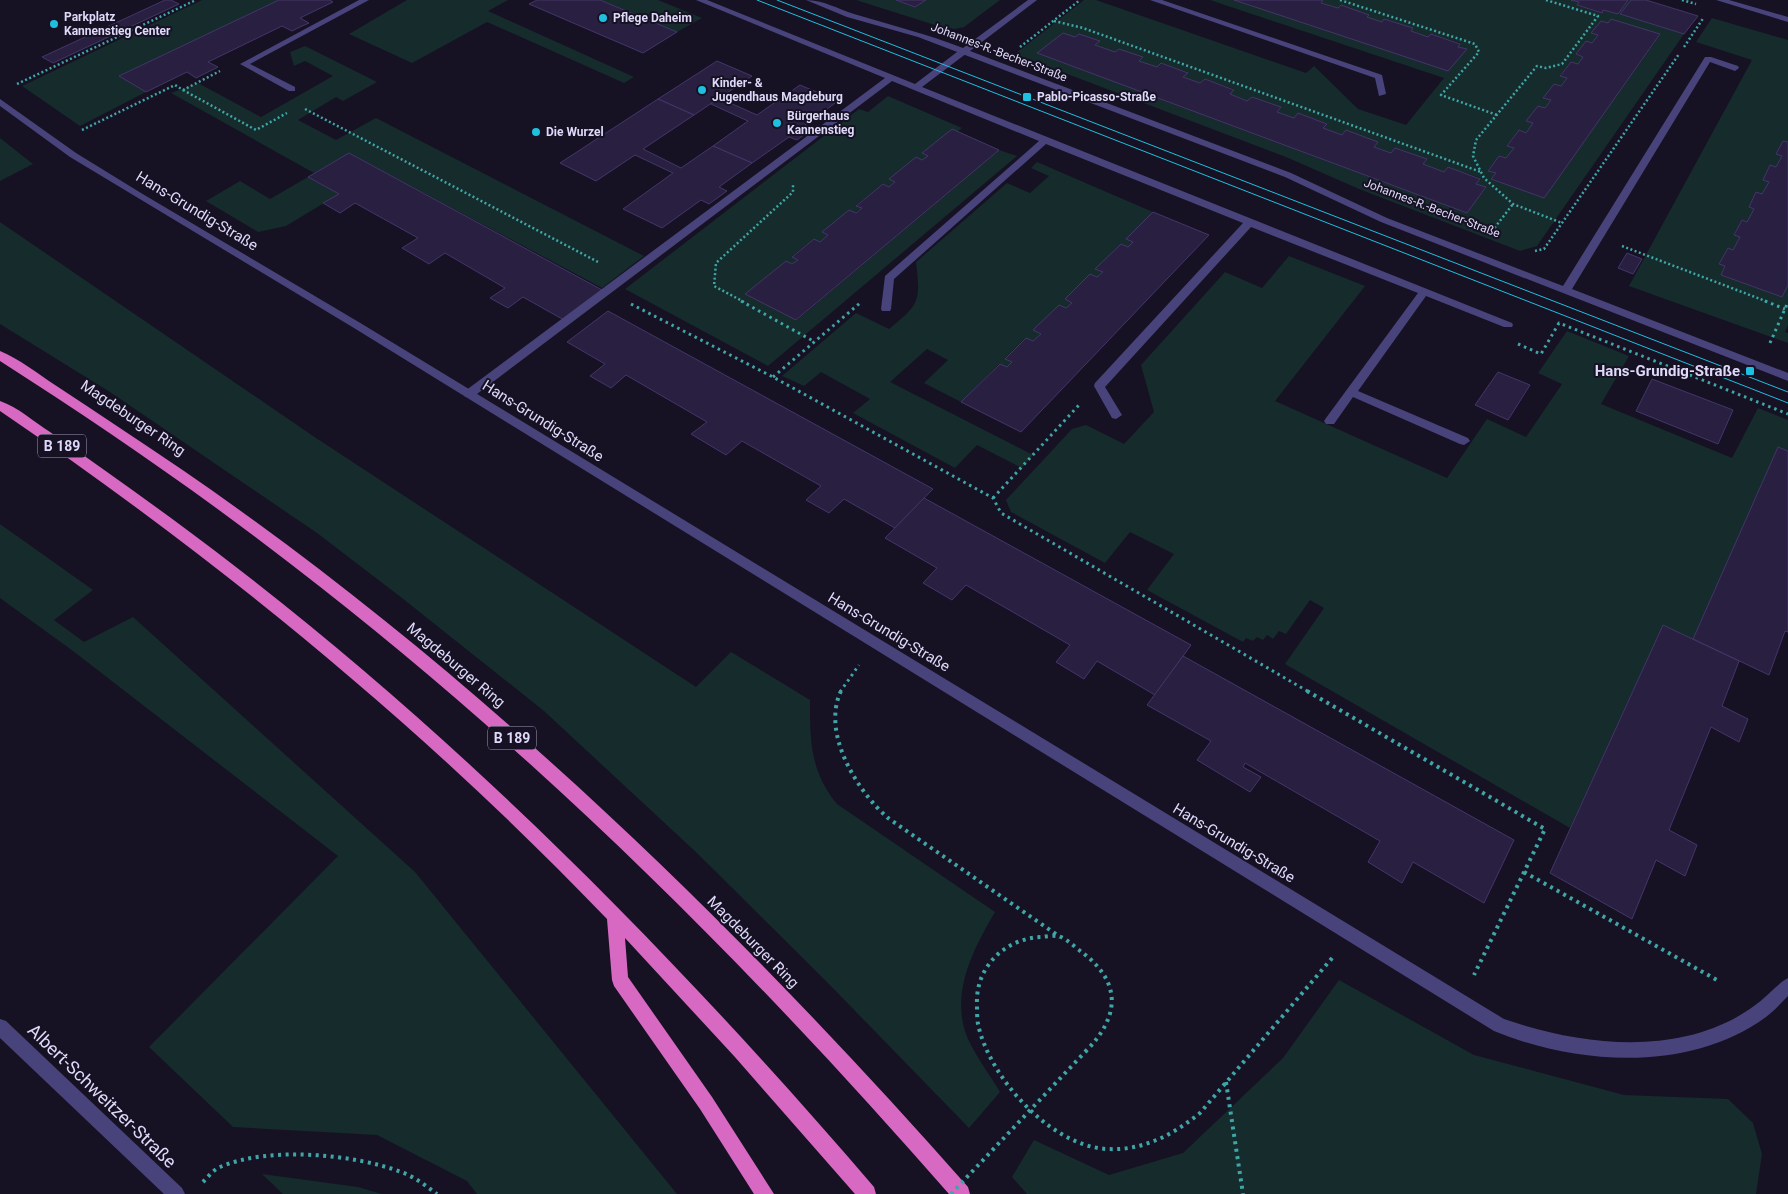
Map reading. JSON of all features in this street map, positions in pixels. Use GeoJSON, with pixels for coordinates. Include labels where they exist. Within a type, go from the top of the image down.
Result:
{"type":"FeatureCollection","features":[{"type":"Feature","properties":{"kind":"highway","name":"Magdeburger Ring"},"geometry":{"type":"LineString","coordinates":[[0,355],[92,412],[174,468],[252,526],[366,614],[537,759],[749,962],[872,1093],[961,1194]]}},
{"type":"Feature","properties":{"kind":"highway","name":"B 189"},"geometry":{"type":"LineString","coordinates":[[0,405],[123,488],[286,613],[492,793],[615,916],[724,1031],[868,1194]]}},
{"type":"Feature","properties":{"kind":"highway"},"geometry":{"type":"LineString","coordinates":[[615,916],[620,980],[706,1103],[765,1194]]}},
{"type":"Feature","properties":{"kind":"street"},"geometry":{"type":"LineString","coordinates":[[292,89],[244,64],[365,0]]}},
{"type":"Feature","properties":{"kind":"street"},"geometry":{"type":"LineString","coordinates":[[700,0],[1508,325]]}},
{"type":"Feature","properties":{"kind":"street","name":"Johannes-R.-Becher-Straße"},"geometry":{"type":"LineString","coordinates":[[810,0],[850,15],[907,30],[1288,175],[1384,220],[1788,376]]}},
{"type":"Feature","properties":{"kind":"street"},"geometry":{"type":"LineString","coordinates":[[915,88],[1032,0]]}},
{"type":"Feature","properties":{"kind":"street"},"geometry":{"type":"LineString","coordinates":[[1154,0],[1379,77],[1382,94]]}},
{"type":"Feature","properties":{"kind":"street"},"geometry":{"type":"LineString","coordinates":[[1720,0],[1788,20]]}},
{"type":"Feature","properties":{"kind":"street"},"geometry":{"type":"LineString","coordinates":[[1566,290],[1708,59],[1735,68]]}},
{"type":"Feature","properties":{"kind":"street"},"geometry":{"type":"LineString","coordinates":[[469,394],[890,78]]}},
{"type":"Feature","properties":{"kind":"street","name":"Hans-Grundig-Straße"},"geometry":{"type":"LineString","coordinates":[[0,102],[97,170],[469,394],[1500,1025],[1528,1034],[1580,1046],[1641,1050],[1703,1041],[1738,1026],[1766,1007],[1788,986]]}},
{"type":"Feature","properties":{"kind":"street"},"geometry":{"type":"LineString","coordinates":[[886,309],[889,278],[1046,140]]}},
{"type":"Feature","properties":{"kind":"street"},"geometry":{"type":"LineString","coordinates":[[1116,415],[1099,386],[1250,222]]}},
{"type":"Feature","properties":{"kind":"street"},"geometry":{"type":"LineString","coordinates":[[1330,421],[1424,292]]}},
{"type":"Feature","properties":{"kind":"street"},"geometry":{"type":"LineString","coordinates":[[1351,392],[1464,441]]}},
{"type":"Feature","properties":{"kind":"street","name":"Albert-Schweitzer-Straße"},"geometry":{"type":"LineString","coordinates":[[0,1026],[176,1194]]}},
{"type":"Feature","properties":{"kind":"path"},"geometry":{"type":"LineString","coordinates":[[12,87],[196,0]]}},
{"type":"Feature","properties":{"kind":"path"},"geometry":{"type":"LineString","coordinates":[[1015,50],[1080,0]]}},
{"type":"Feature","properties":{"kind":"path"},"geometry":{"type":"LineString","coordinates":[[1340,0],[1474,44],[1479,52],[1441,95],[1497,115]]}},
{"type":"Feature","properties":{"kind":"path"},"geometry":{"type":"LineString","coordinates":[[1546,0],[1598,16],[1562,64],[1546,68],[1537,66],[1476,140],[1473,156],[1484,178],[1512,204],[1562,223]]}},
{"type":"Feature","properties":{"kind":"path"},"geometry":{"type":"LineString","coordinates":[[1528,253],[1544,250],[1706,14]]}},
{"type":"Feature","properties":{"kind":"path"},"geometry":{"type":"LineString","coordinates":[[1054,21],[1083,28],[1481,172]]}},
{"type":"Feature","properties":{"kind":"path"},"geometry":{"type":"LineString","coordinates":[[183,90],[223,69]]}},
{"type":"Feature","properties":{"kind":"path"},"geometry":{"type":"LineString","coordinates":[[77,132],[174,86],[256,130],[312,99],[292,89]]}},
{"type":"Feature","properties":{"kind":"path"},"geometry":{"type":"LineString","coordinates":[[299,106],[625,276]]}},
{"type":"Feature","properties":{"kind":"path"},"geometry":{"type":"LineString","coordinates":[[794,180],[793,192],[716,263],[714,286],[815,342]]}},
{"type":"Feature","properties":{"kind":"path"},"geometry":{"type":"LineString","coordinates":[[1484,242],[1512,204]]}},
{"type":"Feature","properties":{"kind":"path"},"geometry":{"type":"LineString","coordinates":[[1617,244],[1785,309]]}},
{"type":"Feature","properties":{"kind":"path"},"geometry":{"type":"LineString","coordinates":[[773,377],[889,278]]}},
{"type":"Feature","properties":{"kind":"path"},"geometry":{"type":"LineString","coordinates":[[607,291],[773,377],[993,498],[1001,513],[1545,829],[1461,1002]]}},
{"type":"Feature","properties":{"kind":"path"},"geometry":{"type":"LineString","coordinates":[[1767,348],[1788,302]]}},
{"type":"Feature","properties":{"kind":"path"},"geometry":{"type":"LineString","coordinates":[[993,498],[1099,386]]}},
{"type":"Feature","properties":{"kind":"path"},"geometry":{"type":"LineString","coordinates":[[875,643],[842,689],[836,708],[838,739],[842,754],[857,786],[871,804],[888,818],[1061,937],[1100,968],[1110,987],[1112,1005],[1109,1021],[1104,1031],[951,1194]]}},
{"type":"Feature","properties":{"kind":"path"},"geometry":{"type":"LineString","coordinates":[[1524,872],[1717,980]]}},
{"type":"Feature","properties":{"kind":"path"},"geometry":{"type":"LineString","coordinates":[[1061,937],[1026,939],[1001,950],[989,963],[976,990],[978,1020],[987,1047],[1008,1084],[1032,1113],[1059,1133],[1092,1147],[1136,1146],[1154,1142],[1187,1125],[1200,1113],[1352,934]]}},
{"type":"Feature","properties":{"kind":"path"},"geometry":{"type":"LineString","coordinates":[[1226,1082],[1243,1194]]}},
{"type":"Feature","properties":{"kind":"path"},"geometry":{"type":"LineString","coordinates":[[196,1188],[219,1168],[236,1161],[263,1157],[304,1156],[341,1157],[376,1163],[402,1172],[438,1194]]}},
{"type":"Feature","properties":{"kind":"green space"},"geometry":{"type":"Polygon","coordinates":[[[202,0],[279,0],[120,76],[146,92],[80,126],[22,86],[202,0]]]}},
{"type":"Feature","properties":{"kind":"green space"},"geometry":{"type":"Polygon","coordinates":[[[407,0],[508,0],[488,11],[634,77],[624,83],[487,22],[412,63],[349,34],[407,0]]]}},
{"type":"Feature","properties":{"kind":"green space"},"geometry":{"type":"Polygon","coordinates":[[[600,0],[658,0],[702,18],[677,32],[600,0]]]}},
{"type":"Feature","properties":{"kind":"green space"},"geometry":{"type":"Polygon","coordinates":[[[856,0],[896,0],[915,7],[926,0],[1000,0],[964,27],[955,29],[938,26],[856,0]]]}},
{"type":"Feature","properties":{"kind":"green space"},"geometry":{"type":"Polygon","coordinates":[[[1084,0],[1096,0],[1306,73],[1314,66],[1358,109],[1406,125],[1444,78],[1210,0],[1234,0],[1466,49],[1458,47],[1460,43],[1432,34],[1428,37],[1411,31],[1412,28],[1385,19],[1382,22],[1367,17],[1369,15],[1341,6],[1338,8],[1321,3],[1323,0],[1571,0],[1579,2],[1578,6],[1601,13],[1603,10],[1618,14],[1628,0],[1631,0],[1620,14],[1684,34],[1537,246],[1520,251],[1359,189],[1286,157],[1015,54],[1084,0]],[[1601,21],[1592,33],[1598,35],[1592,43],[1586,42],[1576,54],[1583,57],[1578,64],[1571,62],[1560,75],[1567,78],[1561,86],[1544,98],[1551,100],[1545,108],[1527,121],[1533,123],[1526,133],[1519,130],[1507,145],[1514,148],[1506,158],[1499,156],[1488,170],[1496,173],[1492,179],[1544,198],[1660,35],[1601,21]],[[1063,33],[1038,53],[1466,213],[1486,188],[1476,184],[1480,178],[1448,167],[1444,172],[1423,164],[1426,159],[1396,148],[1391,153],[1374,147],[1377,142],[1346,130],[1342,135],[1323,128],[1327,124],[1298,113],[1294,118],[1277,112],[1281,107],[1252,97],[1247,101],[1230,94],[1234,89],[1205,79],[1200,83],[1183,77],[1187,72],[1161,63],[1157,67],[1139,61],[1143,57],[1119,49],[1115,52],[1095,45],[1099,41],[1079,34],[1075,37],[1063,33]]]}},
{"type":"Feature","properties":{"kind":"green space"},"geometry":{"type":"Polygon","coordinates":[[[1712,18],[1788,40],[1788,142],[1783,141],[1776,154],[1782,156],[1776,167],[1770,166],[1763,180],[1769,182],[1762,194],[1756,192],[1749,207],[1754,209],[1747,222],[1742,220],[1734,234],[1740,237],[1733,250],[1728,248],[1719,264],[1725,266],[1721,275],[1782,297],[1788,285],[1788,325],[1785,332],[1788,333],[1788,343],[1629,286],[1752,60],[1696,42],[1712,18]]]}},
{"type":"Feature","properties":{"kind":"green space"},"geometry":{"type":"Polygon","coordinates":[[[305,46],[377,82],[343,101],[336,97],[298,120],[336,140],[376,118],[644,256],[602,288],[349,153],[314,173],[171,93],[198,83],[261,117],[333,76],[305,61],[294,66],[290,52],[305,46]]]}},
{"type":"Feature","properties":{"kind":"green space"},"geometry":{"type":"Polygon","coordinates":[[[888,96],[962,128],[957,132],[951,130],[922,153],[928,156],[922,160],[916,158],[889,179],[895,182],[889,187],[883,184],[856,205],[862,208],[823,232],[828,235],[820,242],[814,239],[792,256],[798,260],[792,264],[786,261],[746,294],[797,320],[999,150],[1017,156],[768,366],[625,289],[859,109],[868,112],[888,96]]]}},
{"type":"Feature","properties":{"kind":"green space"},"geometry":{"type":"Polygon","coordinates":[[[0,138],[33,164],[0,181],[0,138]]]}},
{"type":"Feature","properties":{"kind":"green space"},"geometry":{"type":"Polygon","coordinates":[[[1037,162],[1153,212],[1126,239],[1133,242],[1128,247],[1121,244],[1096,269],[1103,272],[1097,277],[1090,274],[1065,299],[1072,303],[1066,308],[1059,305],[1034,330],[1041,334],[1033,341],[1025,338],[1005,358],[1012,362],[1007,367],[999,364],[961,402],[924,383],[948,360],[927,349],[890,382],[1033,455],[1022,468],[977,445],[955,468],[853,413],[870,399],[821,372],[804,386],[782,376],[856,313],[889,329],[907,314],[916,301],[918,294],[916,262],[1007,183],[1030,193],[1049,176],[1031,168],[1037,162]]]}},
{"type":"Feature","properties":{"kind":"green space"},"geometry":{"type":"Polygon","coordinates":[[[308,177],[339,194],[286,226],[258,232],[206,201],[240,181],[270,199],[308,177]]]}},
{"type":"Feature","properties":{"kind":"green space"},"geometry":{"type":"Polygon","coordinates":[[[0,222],[316,438],[696,687],[731,652],[810,700],[810,729],[813,755],[821,780],[837,804],[995,912],[979,942],[966,973],[961,1006],[968,1039],[1000,1092],[969,1128],[826,981],[698,854],[544,711],[317,533],[110,392],[0,324],[0,222]]]}},
{"type":"Feature","properties":{"kind":"green space"},"geometry":{"type":"Polygon","coordinates":[[[1289,256],[1365,286],[1275,401],[1447,478],[1487,419],[1526,437],[1562,384],[1538,373],[1567,331],[1629,356],[1601,404],[1732,458],[1758,408],[1788,420],[1788,451],[1778,447],[1693,639],[1663,625],[1570,828],[1285,664],[1324,608],[1310,600],[1286,634],[1279,631],[1273,639],[1267,635],[1263,640],[1257,637],[1253,641],[1246,638],[1243,642],[1147,590],[1174,554],[1130,532],[1105,563],[1011,512],[1006,500],[1072,429],[1086,425],[1124,444],[1154,412],[1141,365],[1225,272],[1262,288],[1289,256]]]}},
{"type":"Feature","properties":{"kind":"green space"},"geometry":{"type":"Polygon","coordinates":[[[0,524],[93,590],[54,620],[84,642],[133,617],[415,872],[677,1194],[477,1194],[467,1181],[377,1135],[233,1127],[149,1047],[338,856],[73,651],[0,598],[0,524]]]}},
{"type":"Feature","properties":{"kind":"green space"},"geometry":{"type":"Polygon","coordinates":[[[1339,980],[1474,1055],[1624,1095],[1728,1099],[1753,1123],[1762,1154],[1756,1194],[1027,1194],[1012,1177],[1034,1140],[1109,1175],[1183,1153],[1283,1058],[1339,980]]]}},
{"type":"Feature","properties":{"kind":"green space"},"geometry":{"type":"Polygon","coordinates":[[[262,1174],[358,1187],[382,1194],[283,1194],[262,1174]]]}},
{"type":"Feature","properties":{"kind":"building"},"geometry":{"type":"Polygon","coordinates":[[[165,0],[171,0],[179,4],[53,63],[42,57],[165,0]]]}},
{"type":"Feature","properties":{"kind":"building"},"geometry":{"type":"Polygon","coordinates":[[[279,0],[330,0],[333,2],[300,18],[309,23],[292,31],[282,26],[208,62],[218,67],[196,78],[187,72],[146,92],[119,76],[279,0]]]}},
{"type":"Feature","properties":{"kind":"building","name":"Pflege Daheim"},"geometry":{"type":"Polygon","coordinates":[[[537,0],[600,0],[677,32],[643,53],[529,4],[537,0]]]}},
{"type":"Feature","properties":{"kind":"building"},"geometry":{"type":"Polygon","coordinates":[[[896,0],[926,0],[915,7],[896,0]]]}},
{"type":"Feature","properties":{"kind":"building"},"geometry":{"type":"Polygon","coordinates":[[[1234,0],[1323,0],[1321,3],[1338,8],[1341,5],[1369,15],[1367,17],[1382,22],[1384,19],[1413,28],[1411,31],[1428,37],[1431,34],[1460,44],[1458,47],[1467,49],[1448,71],[1234,0]]]}},
{"type":"Feature","properties":{"kind":"building"},"geometry":{"type":"Polygon","coordinates":[[[1571,0],[1628,0],[1618,14],[1603,10],[1602,13],[1577,5],[1579,2],[1571,0]]]}},
{"type":"Feature","properties":{"kind":"building"},"geometry":{"type":"Polygon","coordinates":[[[1631,0],[1646,0],[1698,16],[1684,34],[1620,14],[1631,0]]]}},
{"type":"Feature","properties":{"kind":"building"},"geometry":{"type":"Polygon","coordinates":[[[1611,19],[1660,34],[1544,198],[1491,179],[1496,173],[1488,171],[1499,156],[1506,158],[1514,148],[1507,146],[1519,130],[1526,133],[1533,123],[1526,121],[1538,106],[1545,108],[1551,100],[1543,98],[1554,84],[1561,86],[1567,78],[1560,76],[1571,62],[1578,64],[1583,57],[1576,54],[1586,41],[1592,43],[1598,35],[1591,33],[1601,21],[1608,23],[1611,19]]]}},
{"type":"Feature","properties":{"kind":"building"},"geometry":{"type":"Polygon","coordinates":[[[1063,33],[1075,37],[1079,34],[1100,41],[1095,45],[1115,52],[1119,49],[1143,57],[1139,61],[1157,67],[1161,63],[1188,73],[1183,77],[1200,83],[1205,79],[1234,90],[1230,94],[1247,101],[1252,97],[1281,107],[1277,112],[1294,118],[1298,113],[1327,124],[1323,128],[1342,135],[1346,130],[1378,142],[1374,147],[1391,153],[1395,148],[1427,159],[1423,164],[1444,172],[1448,167],[1480,179],[1476,184],[1486,187],[1467,213],[1037,53],[1063,33]]]}},
{"type":"Feature","properties":{"kind":"building","name":"Kinder- & Jugendhaus Magdeburg"},"geometry":{"type":"Polygon","coordinates":[[[717,61],[752,76],[694,115],[658,99],[717,61]]]}},
{"type":"Feature","properties":{"kind":"building","name":"Bürgerhaus Kannenstieg"},"geometry":{"type":"Polygon","coordinates":[[[800,85],[838,101],[805,125],[813,128],[797,140],[789,137],[752,163],[713,146],[748,121],[711,104],[719,98],[757,115],[800,85]]]}},
{"type":"Feature","properties":{"kind":"building"},"geometry":{"type":"Polygon","coordinates":[[[658,99],[694,115],[643,149],[681,168],[713,146],[752,163],[719,187],[727,191],[709,204],[701,200],[662,228],[623,209],[673,173],[635,155],[596,181],[560,163],[658,99]]]}},
{"type":"Feature","properties":{"kind":"building"},"geometry":{"type":"Polygon","coordinates":[[[952,129],[999,150],[796,320],[745,294],[786,261],[792,264],[798,260],[792,257],[814,239],[820,242],[828,235],[822,232],[849,210],[856,213],[862,208],[856,206],[883,184],[889,187],[895,182],[889,179],[916,157],[922,160],[928,156],[922,153],[952,129]]]}},
{"type":"Feature","properties":{"kind":"building"},"geometry":{"type":"Polygon","coordinates":[[[1783,141],[1788,142],[1788,285],[1782,297],[1721,275],[1725,266],[1719,264],[1728,248],[1733,250],[1740,237],[1734,235],[1742,220],[1747,222],[1754,209],[1749,207],[1756,192],[1762,194],[1769,182],[1763,180],[1770,165],[1776,167],[1782,156],[1776,154],[1783,141]]]}},
{"type":"Feature","properties":{"kind":"building"},"geometry":{"type":"Polygon","coordinates":[[[349,153],[604,291],[564,320],[523,297],[508,308],[490,298],[505,288],[445,253],[429,264],[402,248],[418,238],[355,203],[340,213],[323,203],[339,194],[308,177],[349,153]]]}},
{"type":"Feature","properties":{"kind":"building"},"geometry":{"type":"Polygon","coordinates":[[[1153,212],[1209,235],[1021,432],[961,402],[1000,364],[1007,367],[1012,362],[1005,359],[1026,338],[1033,341],[1041,334],[1033,330],[1059,305],[1066,308],[1072,303],[1065,299],[1090,274],[1097,277],[1103,272],[1095,269],[1121,244],[1128,247],[1133,242],[1126,239],[1153,212]]]}},
{"type":"Feature","properties":{"kind":"building"},"geometry":{"type":"Polygon","coordinates":[[[1627,253],[1642,259],[1633,274],[1618,268],[1627,253]]]}},
{"type":"Feature","properties":{"kind":"building"},"geometry":{"type":"Polygon","coordinates":[[[608,311],[933,489],[895,528],[844,499],[829,513],[806,500],[821,486],[742,441],[726,455],[691,434],[707,422],[626,375],[611,388],[590,376],[605,364],[567,342],[608,311]]]}},
{"type":"Feature","properties":{"kind":"building"},"geometry":{"type":"Polygon","coordinates":[[[1498,372],[1530,385],[1508,420],[1475,405],[1498,372]]]}},
{"type":"Feature","properties":{"kind":"building"},"geometry":{"type":"Polygon","coordinates":[[[1652,379],[1733,410],[1718,444],[1636,411],[1652,379]]]}},
{"type":"Feature","properties":{"kind":"building"},"geometry":{"type":"Polygon","coordinates":[[[1778,447],[1788,451],[1788,632],[1785,631],[1769,675],[1693,639],[1778,447]]]}},
{"type":"Feature","properties":{"kind":"building"},"geometry":{"type":"Polygon","coordinates":[[[924,498],[1191,645],[1155,695],[1097,661],[1084,679],[1056,662],[1070,645],[966,585],[952,600],[923,583],[937,568],[885,538],[924,498]]]}},
{"type":"Feature","properties":{"kind":"building"},"geometry":{"type":"Polygon","coordinates":[[[1663,625],[1739,661],[1722,706],[1748,719],[1739,742],[1711,727],[1669,830],[1697,845],[1685,876],[1656,860],[1632,919],[1550,873],[1663,625]]]}},
{"type":"Feature","properties":{"kind":"building"},"geometry":{"type":"Polygon","coordinates":[[[1183,656],[1514,840],[1484,903],[1413,862],[1402,883],[1368,862],[1380,841],[1245,763],[1243,767],[1261,777],[1250,792],[1197,760],[1211,741],[1147,705],[1183,656]]]}},
{"type":"Feature","properties":{"kind":"tram line"},"geometry":{"type":"LineString","coordinates":[[757,0],[1788,403]]}},
{"type":"Feature","properties":{"kind":"tram line"},"geometry":{"type":"LineString","coordinates":[[777,0],[1788,392]]}},
{"type":"Feature","properties":{"kind":"place","name":"Pflege Daheim"},"geometry":{"type":"Point","coordinates":[603,18]}},
{"type":"Feature","properties":{"kind":"place","name":"Parkplatz Kannenstieg Center"},"geometry":{"type":"Point","coordinates":[54,24]}},
{"type":"Feature","properties":{"kind":"place","name":"Kinder- & Jugendhaus Magdeburg"},"geometry":{"type":"Point","coordinates":[702,90]}},
{"type":"Feature","properties":{"kind":"place","name":"Pablo-Picasso-Straße"},"geometry":{"type":"Point","coordinates":[1027,97]}},
{"type":"Feature","properties":{"kind":"place","name":"Bürgerhaus Kannenstieg"},"geometry":{"type":"Point","coordinates":[777,123]}},
{"type":"Feature","properties":{"kind":"place","name":"Die Wurzel"},"geometry":{"type":"Point","coordinates":[536,132]}},
{"type":"Feature","properties":{"kind":"place","name":"Hans-Grundig-Straße"},"geometry":{"type":"Point","coordinates":[1750,371]}}]}
